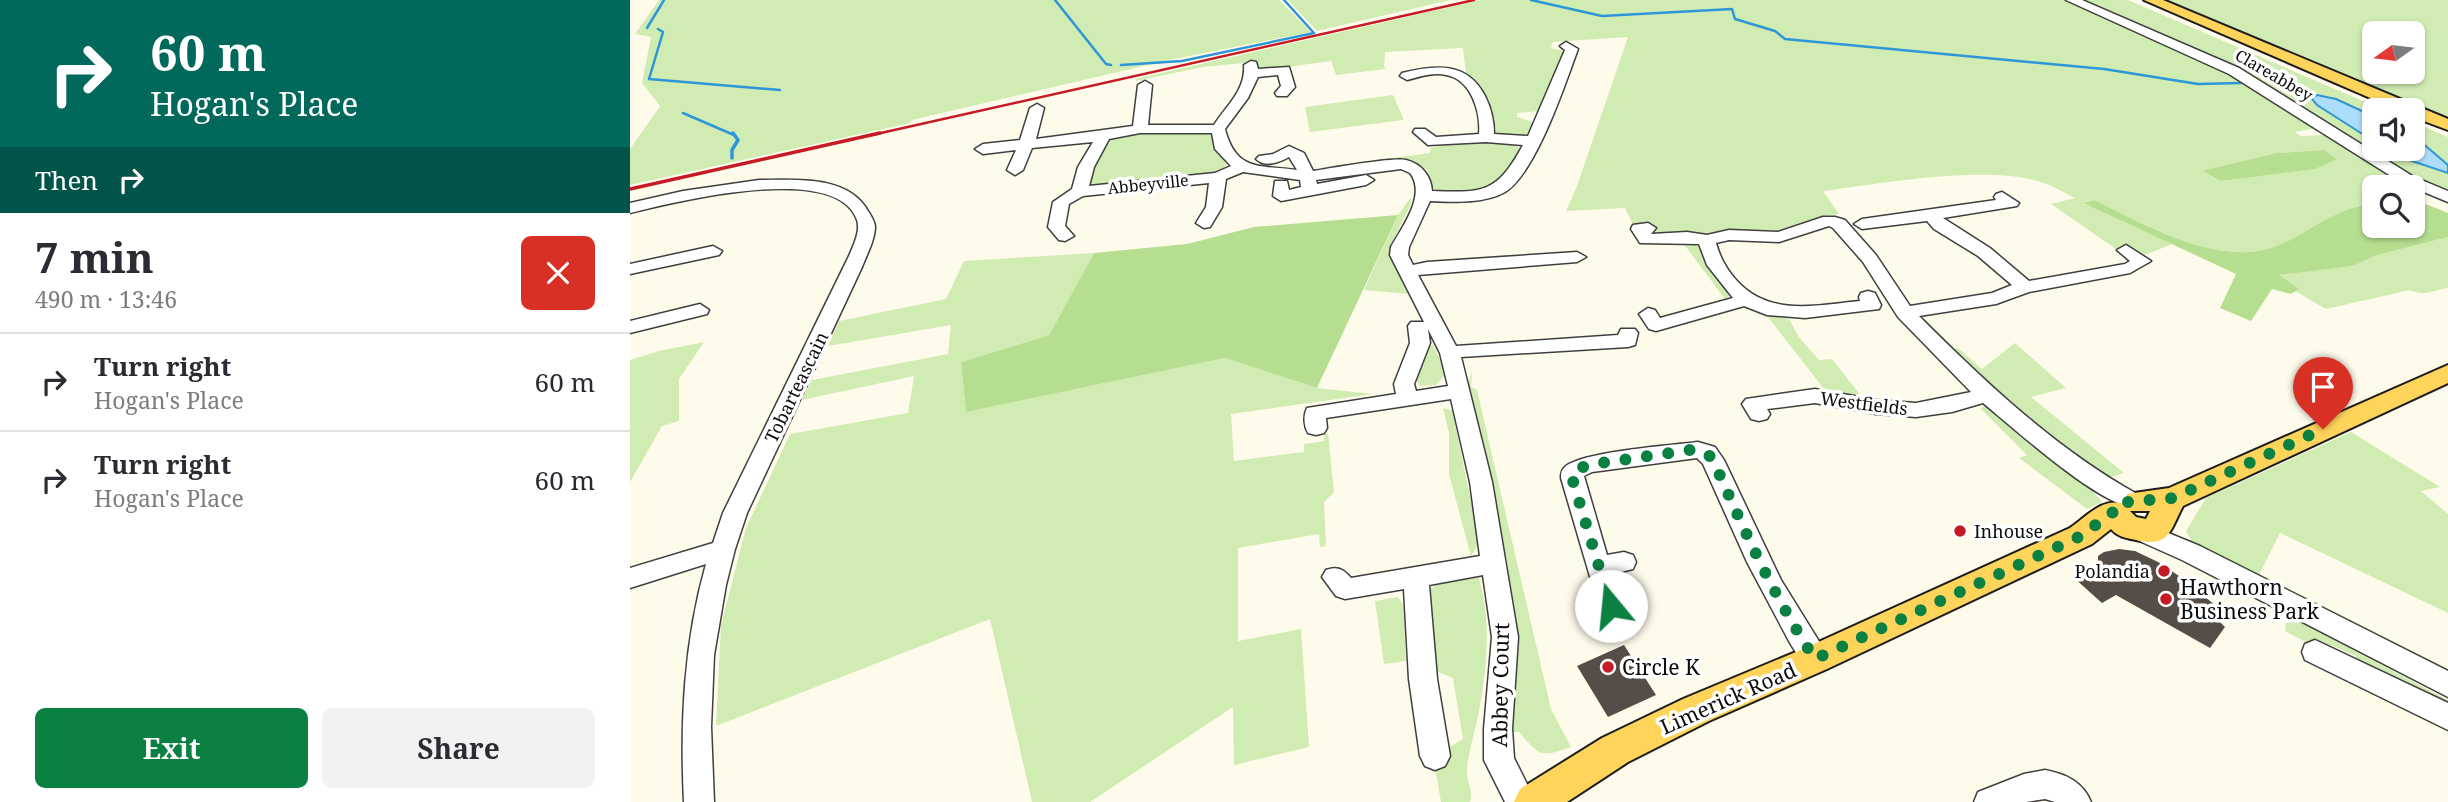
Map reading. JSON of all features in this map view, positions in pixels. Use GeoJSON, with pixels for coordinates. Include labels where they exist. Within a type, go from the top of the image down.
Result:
{"type":"FeatureCollection","features":[{"type":"Feature","properties":{"kind":"main road"},"geometry":{"type":"LineString","coordinates":[[2135,0],[2367,98]]}},
{"type":"Feature","properties":{"kind":"main road"},"geometry":{"type":"LineString","coordinates":[[2151,0],[2381,98]]}},
{"type":"Feature","properties":{"kind":"main road"},"geometry":{"type":"LineString","coordinates":[[2425,116],[2448,125]]}},
{"type":"Feature","properties":{"kind":"main road"},"geometry":{"type":"LineString","coordinates":[[2425,123],[2448,132]]}},
{"type":"Feature","properties":{"kind":"main road","name":"Limerick Road"},"geometry":{"type":"LineString","coordinates":[[1533,802],[1615,750],[1696,710],[1815,659],[2081,536],[2140,514],[2448,373]]}},
{"type":"Feature","properties":{"kind":"street","name":"Clareabbey"},"geometry":{"type":"LineString","coordinates":[[2072,0],[2234,71],[2408,180],[2448,197]]}},
{"type":"Feature","properties":{"kind":"street"},"geometry":{"type":"LineString","coordinates":[[1280,184],[1281,195],[1309,184],[1403,164],[1420,172],[1425,196],[1491,192],[1502,188],[1511,181],[1543,117],[1572,50],[1566,46]]}},
{"type":"Feature","properties":{"kind":"street"},"geometry":{"type":"LineString","coordinates":[[1267,96],[1252,69],[1284,70],[1288,87],[1267,96],[1229,110],[1218,129],[1223,149],[1241,167],[1309,184],[1399,176]]}},
{"type":"Feature","properties":{"kind":"street"},"geometry":{"type":"LineString","coordinates":[[1406,76],[1434,70],[1462,75],[1476,91],[1488,131],[1486,138]]}},
{"type":"Feature","properties":{"kind":"street"},"geometry":{"type":"LineString","coordinates":[[1140,129],[1145,85]]}},
{"type":"Feature","properties":{"kind":"street"},"geometry":{"type":"LineString","coordinates":[[1015,170],[1027,144],[1037,107]]}},
{"type":"Feature","properties":{"kind":"street"},"geometry":{"type":"LineString","coordinates":[[1525,116],[1543,117]]}},
{"type":"Feature","properties":{"kind":"street"},"geometry":{"type":"LineString","coordinates":[[983,149],[1103,136],[1140,129],[1218,129]]}},
{"type":"Feature","properties":{"kind":"street"},"geometry":{"type":"LineString","coordinates":[[1420,132],[1433,142],[1486,138],[1531,141]]}},
{"type":"Feature","properties":{"kind":"street","name":"Abbeyville"},"geometry":{"type":"LineString","coordinates":[[1079,191],[1086,167],[1103,136]]}},
{"type":"Feature","properties":{"kind":"street"},"geometry":{"type":"LineString","coordinates":[[1264,159],[1276,158],[1289,152],[1299,156],[1309,184]]}},
{"type":"Feature","properties":{"kind":"street","name":"Abbeyville"},"geometry":{"type":"LineString","coordinates":[[1065,236],[1056,227],[1061,202],[1079,191],[1218,177],[1241,167]]}},
{"type":"Feature","properties":{"kind":"street"},"geometry":{"type":"LineString","coordinates":[[1204,223],[1214,207],[1218,177]]}},
{"type":"Feature","properties":{"kind":"street","name":"Tobarteascain"},"geometry":{"type":"LineString","coordinates":[[630,208],[729,186],[789,184],[833,191],[856,203],[864,212],[867,223],[864,240],[853,267],[735,513],[721,550],[706,609],[696,673],[694,743],[699,802]]}},
{"type":"Feature","properties":{"kind":"street","name":"Abbey Court"},"geometry":{"type":"LineString","coordinates":[[1425,196],[1399,255],[1450,353],[1481,482],[1504,637],[1498,729],[1499,760],[1521,802]]}},
{"type":"Feature","properties":{"kind":"street"},"geometry":{"type":"LineString","coordinates":[[1862,224],[2011,203],[2002,197]]}},
{"type":"Feature","properties":{"kind":"street"},"geometry":{"type":"LineString","coordinates":[[1931,215],[1940,225],[1984,252],[2025,286]]}},
{"type":"Feature","properties":{"kind":"street"},"geometry":{"type":"LineString","coordinates":[[1648,228],[1639,229],[1646,239],[1707,240],[1729,235],[1779,237],[1829,221],[1839,224],[1870,260],[1905,313],[1986,395],[2092,480],[2191,553],[2448,685]]}},
{"type":"Feature","properties":{"kind":"street"},"geometry":{"type":"LineString","coordinates":[[1707,240],[1710,256],[1724,278],[1745,300],[1767,309],[1805,312],[1872,305],[1868,297]]}},
{"type":"Feature","properties":{"kind":"street"},"geometry":{"type":"LineString","coordinates":[[1905,313],[1996,298],[2025,286],[2130,268],[2142,261],[2126,250]]}},
{"type":"Feature","properties":{"kind":"street"},"geometry":{"type":"LineString","coordinates":[[630,269],[713,251]]}},
{"type":"Feature","properties":{"kind":"street"},"geometry":{"type":"LineString","coordinates":[[1409,272],[1427,267],[1577,257]]}},
{"type":"Feature","properties":{"kind":"street"},"geometry":{"type":"LineString","coordinates":[[1648,314],[1656,325],[1745,300]]}},
{"type":"Feature","properties":{"kind":"street"},"geometry":{"type":"LineString","coordinates":[[630,327],[700,310]]}},
{"type":"Feature","properties":{"kind":"street"},"geometry":{"type":"LineString","coordinates":[[1407,397],[1404,384],[1420,343],[1418,326]]}},
{"type":"Feature","properties":{"kind":"street"},"geometry":{"type":"LineString","coordinates":[[1450,353],[1471,349],[1628,341],[1628,333]]}},
{"type":"Feature","properties":{"kind":"street"},"geometry":{"type":"LineString","coordinates":[[1316,428],[1315,413],[1459,391]]}},
{"type":"Feature","properties":{"kind":"street","name":"Westfields"},"geometry":{"type":"LineString","coordinates":[[1759,414],[1753,404],[1815,396],[1876,407],[1916,410],[1952,405],[1986,395]]}},
{"type":"Feature","properties":{"kind":"street"},"geometry":{"type":"LineString","coordinates":[[1611,606],[1572,478],[1573,472],[1587,465],[1690,450],[1707,453],[1713,460],[1756,558],[1785,614],[1815,659]]}},
{"type":"Feature","properties":{"kind":"street"},"geometry":{"type":"LineString","coordinates":[[630,578],[721,550]]}},
{"type":"Feature","properties":{"kind":"street"},"geometry":{"type":"LineString","coordinates":[[1598,566],[1624,562]]}},
{"type":"Feature","properties":{"kind":"street"},"geometry":{"type":"LineString","coordinates":[[1335,577],[1345,589],[1495,563]]}},
{"type":"Feature","properties":{"kind":"street"},"geometry":{"type":"LineString","coordinates":[[1415,578],[1419,601],[1423,678],[1436,756]]}},
{"type":"Feature","properties":{"kind":"street"},"geometry":{"type":"LineString","coordinates":[[2315,652],[2448,717]]}},
{"type":"Feature","properties":{"kind":"street"},"geometry":{"type":"LineString","coordinates":[[1989,802],[2044,782],[2057,785],[2076,802]]}},
{"type":"Feature","properties":{"kind":"green space"},"geometry":{"type":"Polygon","coordinates":[[[659,0],[1279,0],[1311,32],[1174,59],[912,120],[910,123],[630,185],[630,149],[660,106],[642,83],[651,37],[635,34],[659,0]]]}},
{"type":"Feature","properties":{"kind":"green space"},"geometry":{"type":"Polygon","coordinates":[[[1288,0],[1450,0],[1317,31],[1288,0]]]}},
{"type":"Feature","properties":{"kind":"green space"},"geometry":{"type":"Polygon","coordinates":[[[1481,0],[2064,0],[2169,44],[2246,82],[2317,128],[2295,132],[2301,136],[2327,135],[2362,157],[2362,161],[2368,161],[2391,175],[2362,175],[2362,206],[2334,215],[2277,246],[2246,252],[2224,251],[2178,239],[2094,200],[2085,202],[2172,244],[2145,255],[2130,246],[2116,249],[2051,204],[2075,198],[2036,180],[1982,175],[1928,177],[1823,191],[1839,214],[1825,216],[1781,234],[1655,236],[1652,233],[1657,231],[1651,223],[1633,225],[1625,208],[1566,211],[1628,37],[1553,42],[1551,48],[1564,51],[1565,54],[1541,111],[1517,113],[1517,117],[1533,122],[1528,133],[1523,136],[1495,133],[1481,89],[1466,74],[1463,48],[1385,52],[1386,69],[1336,75],[1331,61],[1264,70],[1258,69],[1253,62],[1203,67],[1136,81],[1135,79],[1481,0]],[[2324,150],[2277,153],[2203,172],[2221,181],[2315,169],[2324,150]]]}},
{"type":"Feature","properties":{"kind":"green space"},"geometry":{"type":"Polygon","coordinates":[[[2080,0],[2128,0],[2362,101],[2362,147],[2259,79],[2219,59],[2080,0]]]}},
{"type":"Feature","properties":{"kind":"green space"},"geometry":{"type":"Polygon","coordinates":[[[2158,0],[2448,0],[2448,121],[2425,111],[2425,98],[2393,98],[2158,0]]]}},
{"type":"Feature","properties":{"kind":"green space"},"geometry":{"type":"Polygon","coordinates":[[[1393,95],[1404,120],[1310,132],[1305,107],[1393,95]]]}},
{"type":"Feature","properties":{"kind":"green space"},"geometry":{"type":"Polygon","coordinates":[[[2425,127],[2448,137],[2448,194],[2425,183],[2425,175],[2409,175],[2383,161],[2425,161],[2425,127]]]}},
{"type":"Feature","properties":{"kind":"green space"},"geometry":{"type":"Polygon","coordinates":[[[1141,132],[1212,133],[1226,165],[1217,173],[1092,187],[1088,184],[1095,160],[1110,139],[1141,132]]]}},
{"type":"Feature","properties":{"kind":"green space"},"geometry":{"type":"Polygon","coordinates":[[[1491,141],[1515,144],[1521,152],[1505,181],[1479,191],[1456,193],[1436,190],[1430,187],[1428,170],[1408,162],[1319,168],[1430,153],[1430,148],[1453,143],[1491,141]]]}},
{"type":"Feature","properties":{"kind":"green space"},"geometry":{"type":"Polygon","coordinates":[[[2324,150],[2337,159],[2315,169],[2221,181],[2202,171],[2277,153],[2324,150]]]}},
{"type":"Feature","properties":{"kind":"green space"},"geometry":{"type":"Polygon","coordinates":[[[1411,197],[1411,204],[1390,247],[1390,255],[1408,294],[1364,290],[1398,215],[1411,197]]]}},
{"type":"Feature","properties":{"kind":"green space"},"geometry":{"type":"Polygon","coordinates":[[[2094,200],[2155,230],[2201,246],[2246,252],[2277,246],[2351,208],[2362,206],[2362,238],[2425,238],[2425,204],[2448,213],[2448,237],[2374,256],[2353,266],[2279,275],[2299,289],[2291,294],[2272,289],[2251,321],[2220,308],[2236,274],[2084,203],[2094,200]]]}},
{"type":"Feature","properties":{"kind":"green space"},"geometry":{"type":"Polygon","coordinates":[[[1398,215],[1317,388],[1225,358],[966,412],[961,362],[1049,335],[1094,253],[1187,244],[1254,227],[1398,215]]]}},
{"type":"Feature","properties":{"kind":"green space"},"geometry":{"type":"Polygon","coordinates":[[[2448,237],[2448,288],[2420,293],[2410,290],[2326,309],[2295,291],[2298,290],[2278,275],[2353,266],[2374,256],[2448,237]]]}},
{"type":"Feature","properties":{"kind":"green space"},"geometry":{"type":"Polygon","coordinates":[[[1683,243],[1700,247],[1710,269],[1729,296],[1725,299],[1683,243]]]}},
{"type":"Feature","properties":{"kind":"green space"},"geometry":{"type":"Polygon","coordinates":[[[1094,253],[1049,335],[961,362],[966,412],[1225,358],[1317,388],[1373,394],[1231,414],[1234,461],[1304,452],[1304,444],[1324,441],[1324,434],[1328,433],[1334,492],[1324,502],[1326,546],[1320,547],[1319,534],[1238,548],[1238,641],[1301,629],[1309,747],[1234,765],[1233,707],[1090,802],[1032,802],[990,619],[716,726],[721,625],[746,528],[790,434],[908,413],[914,376],[802,400],[812,380],[948,354],[951,325],[828,346],[839,321],[946,299],[964,261],[1094,253]]]}},
{"type":"Feature","properties":{"kind":"green space"},"geometry":{"type":"Polygon","coordinates":[[[1764,312],[1789,319],[1799,337],[1819,360],[1832,359],[1862,397],[1824,389],[1764,312]]]}},
{"type":"Feature","properties":{"kind":"green space"},"geometry":{"type":"Polygon","coordinates":[[[1919,319],[1925,319],[1955,349],[1958,348],[1982,369],[2015,343],[2066,388],[2031,397],[2124,473],[2104,479],[2010,406],[1919,319]]]}},
{"type":"Feature","properties":{"kind":"green space"},"geometry":{"type":"Polygon","coordinates":[[[704,342],[679,379],[679,421],[662,426],[630,482],[630,360],[704,342]]]}},
{"type":"Feature","properties":{"kind":"green space"},"geometry":{"type":"Polygon","coordinates":[[[1433,345],[1444,376],[1436,385],[1420,386],[1414,378],[1426,347],[1433,345]]]}},
{"type":"Feature","properties":{"kind":"green space"},"geometry":{"type":"Polygon","coordinates":[[[1472,369],[1471,387],[1477,390],[1551,709],[1571,747],[1553,753],[1541,753],[1519,732],[1511,732],[1517,643],[1508,566],[1467,389],[1472,369]]]}},
{"type":"Feature","properties":{"kind":"green space"},"geometry":{"type":"Polygon","coordinates":[[[1988,405],[2086,483],[2102,502],[2087,509],[2019,458],[2027,455],[1980,408],[1988,405]]]}},
{"type":"Feature","properties":{"kind":"green space"},"geometry":{"type":"Polygon","coordinates":[[[1443,408],[1452,410],[1477,530],[1477,546],[1471,557],[1449,474],[1449,433],[1443,408]]]}},
{"type":"Feature","properties":{"kind":"green space"},"geometry":{"type":"Polygon","coordinates":[[[2351,432],[2440,487],[2421,491],[2448,514],[2448,613],[2280,533],[2259,575],[2192,542],[2186,531],[2206,498],[2351,432]]]}},
{"type":"Feature","properties":{"kind":"green space"},"geometry":{"type":"Polygon","coordinates":[[[1478,576],[1485,608],[1487,643],[1482,695],[1468,763],[1471,798],[1470,802],[1441,802],[1433,757],[1463,739],[1453,678],[1438,672],[1432,663],[1428,602],[1430,590],[1444,578],[1478,576]]]}},
{"type":"Feature","properties":{"kind":"green space"},"geometry":{"type":"Polygon","coordinates":[[[1398,597],[1403,605],[1406,661],[1384,664],[1375,601],[1398,597]]]}},
{"type":"Feature","properties":{"kind":"green space"},"geometry":{"type":"Polygon","coordinates":[[[2286,623],[2302,623],[2448,700],[2448,712],[2421,699],[2422,689],[2386,672],[2384,681],[2354,666],[2356,656],[2331,645],[2328,654],[2285,631],[2286,623]]]}},
{"type":"Feature","properties":{"kind":"water"},"geometry":{"type":"Polygon","coordinates":[[[2317,95],[2336,99],[2362,111],[2362,134],[2317,105],[2312,99],[2317,95]]]}},
{"type":"Feature","properties":{"kind":"water"},"geometry":{"type":"Polygon","coordinates":[[[2425,145],[2448,165],[2448,173],[2412,161],[2425,161],[2425,145]]]}},
{"type":"Feature","properties":{"kind":"building","name":"Hawthorn Business Park"},"geometry":{"type":"Polygon","coordinates":[[[2119,549],[2135,551],[2158,562],[2188,582],[2224,613],[2219,621],[2225,627],[2210,648],[2116,595],[2102,603],[2073,577],[2098,565],[2098,556],[2104,552],[2119,549]]]}},
{"type":"Feature","properties":{"kind":"building"},"geometry":{"type":"Polygon","coordinates":[[[1624,645],[1656,695],[1608,717],[1577,666],[1624,645]]]}},
{"type":"Feature","properties":{"kind":"waterway"},"geometry":{"type":"LineString","coordinates":[[647,28],[664,0]]}},
{"type":"Feature","properties":{"kind":"waterway"},"geometry":{"type":"LineString","coordinates":[[1055,0],[1106,64],[1111,65]]}},
{"type":"Feature","properties":{"kind":"waterway"},"geometry":{"type":"LineString","coordinates":[[1121,65],[1182,61],[1314,33],[1284,0]]}},
{"type":"Feature","properties":{"kind":"waterway"},"geometry":{"type":"LineString","coordinates":[[1531,0],[1602,16],[1732,9],[1735,19],[1775,31],[1785,39],[2104,69],[2198,84],[2241,83]]}},
{"type":"Feature","properties":{"kind":"waterway"},"geometry":{"type":"LineString","coordinates":[[658,29],[663,32],[649,79],[780,90]]}},
{"type":"Feature","properties":{"kind":"waterway"},"geometry":{"type":"LineString","coordinates":[[683,113],[734,135]]}},
{"type":"Feature","properties":{"kind":"waterway"},"geometry":{"type":"LineString","coordinates":[[732,158],[732,150],[738,140],[733,133]]}},
{"type":"Feature","properties":{"kind":"railway"},"geometry":{"type":"LineString","coordinates":[[872,135],[1474,0]]}},
{"type":"Feature","properties":{"kind":"railway"},"geometry":{"type":"LineString","coordinates":[[630,189],[880,133]]}},
{"type":"Feature","properties":{"kind":"place","name":"Inhouse"},"geometry":{"type":"Point","coordinates":[1960,531]}},
{"type":"Feature","properties":{"kind":"place","name":"Polandia"},"geometry":{"type":"Point","coordinates":[2164,571]}},
{"type":"Feature","properties":{"kind":"place","name":"Hawthorn Business Park"},"geometry":{"type":"Point","coordinates":[2166,599]}},
{"type":"Feature","properties":{"kind":"place","name":"Circle K"},"geometry":{"type":"Point","coordinates":[1608,667]}},
{"type":"Feature","properties":{"kind":"route"},"geometry":{"type":"LineString","coordinates":[[1611,606],[1572,478],[1573,472],[1587,465],[1690,450],[1707,453],[1713,460],[1756,558],[1791,625],[1815,659],[2081,536],[2113,512],[2117,503],[2173,498],[2323,429]]}}]}
